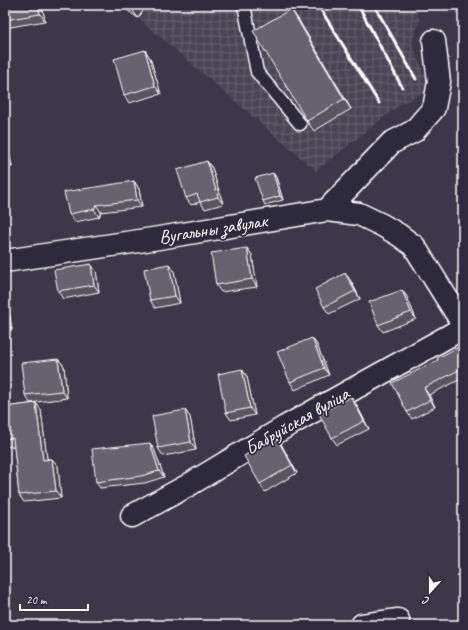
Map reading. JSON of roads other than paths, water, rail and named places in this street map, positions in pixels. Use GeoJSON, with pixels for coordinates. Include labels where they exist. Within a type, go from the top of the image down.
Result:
{"type":"FeatureCollection","features":[{"type":"Feature","properties":{"kind":"street"},"geometry":{"type":"LineString","coordinates":[[327,210],[391,142],[414,131],[434,108],[439,82],[434,41]]}},
{"type":"Feature","properties":{"kind":"street","name":"Вугальны завулак"},"geometry":{"type":"LineString","coordinates":[[5,261],[159,238],[327,210],[359,214],[382,225],[414,246],[463,324]]}},
{"type":"Feature","properties":{"kind":"street","name":"Бабруйская вуліца"},"geometry":{"type":"LineString","coordinates":[[132,516],[187,486],[285,427],[463,328]]}},
{"type":"Feature","properties":{"kind":"street"},"geometry":{"type":"LineString","coordinates":[[362,625],[398,620]]}},
{"type":"Feature","properties":{"kind":"lane"},"geometry":{"type":"LineString","coordinates":[[244,5],[257,72],[300,124]]}},
{"type":"Feature","properties":{"kind":"railway"},"geometry":{"type":"LineString","coordinates":[[318,5],[379,103]]}},
{"type":"Feature","properties":{"kind":"railway"},"geometry":{"type":"LineString","coordinates":[[358,5],[402,87]]}},
{"type":"Feature","properties":{"kind":"railway"},"geometry":{"type":"LineString","coordinates":[[374,5],[416,79]]}}]}
